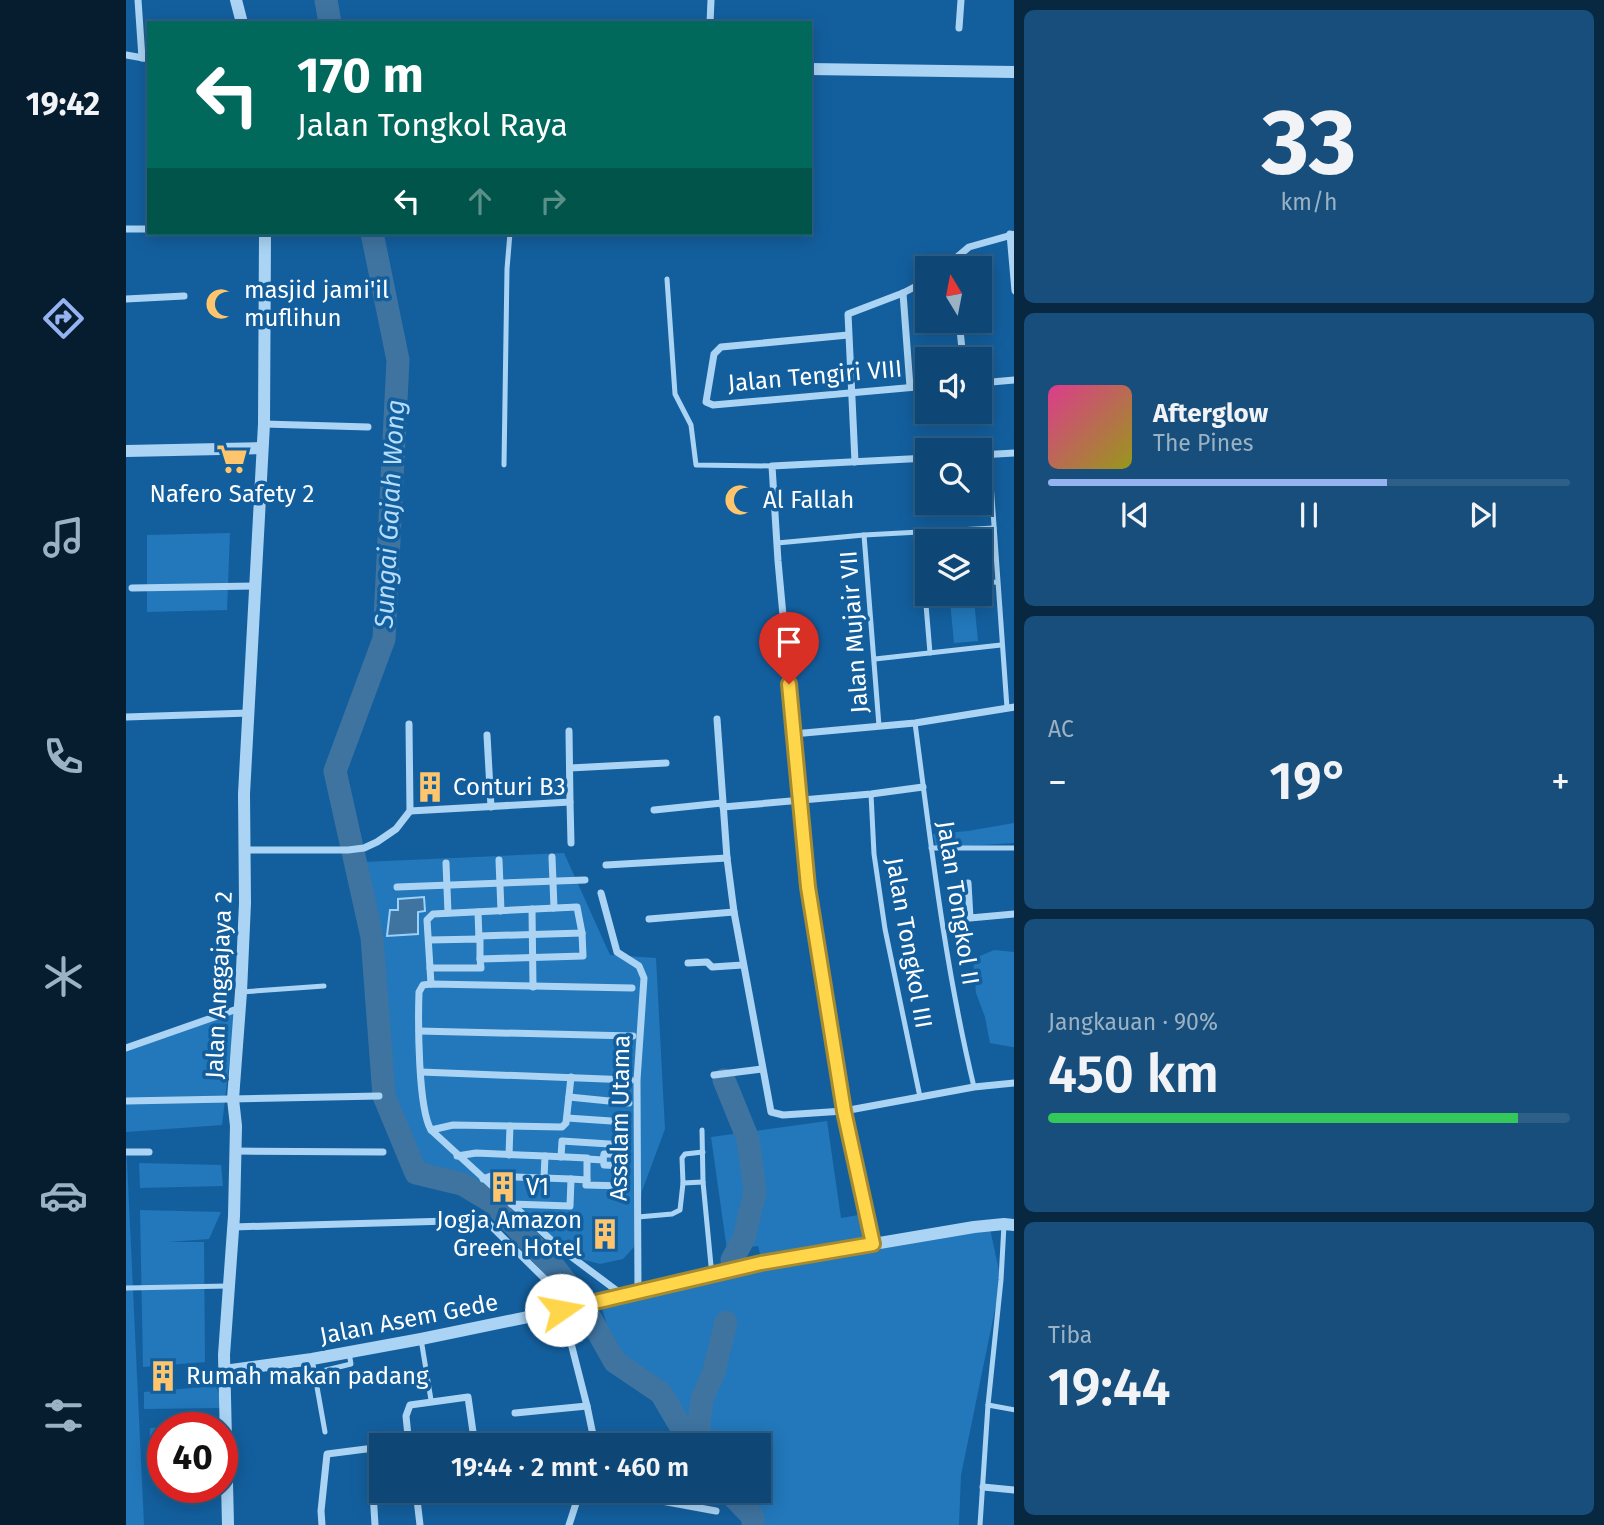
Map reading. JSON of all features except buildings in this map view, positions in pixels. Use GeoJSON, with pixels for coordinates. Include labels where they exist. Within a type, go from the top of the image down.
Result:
{"type":"FeatureCollection","features":[{"type":"Feature","properties":{"kind":"street"},"geometry":{"type":"LineString","coordinates":[[126,57],[145,58],[138,0]]}},
{"type":"Feature","properties":{"kind":"street"},"geometry":{"type":"LineString","coordinates":[[236,0],[241,21]]}},
{"type":"Feature","properties":{"kind":"street"},"geometry":{"type":"LineString","coordinates":[[710,21],[711,0]]}},
{"type":"Feature","properties":{"kind":"street"},"geometry":{"type":"LineString","coordinates":[[959,28],[961,0]]}},
{"type":"Feature","properties":{"kind":"street"},"geometry":{"type":"LineString","coordinates":[[812,69],[1014,72]]}},
{"type":"Feature","properties":{"kind":"street"},"geometry":{"type":"LineString","coordinates":[[126,229],[147,229]]}},
{"type":"Feature","properties":{"kind":"street"},"geometry":{"type":"LineString","coordinates":[[961,256],[969,247],[1012,234],[1014,291]]}},
{"type":"Feature","properties":{"kind":"street","name":"Jalan Anggajaya 2"},"geometry":{"type":"LineString","coordinates":[[228,1525],[224,1371],[233,1227],[236,1126],[233,1099],[242,992],[246,850],[244,793],[264,424],[265,235]]}},
{"type":"Feature","properties":{"kind":"street"},"geometry":{"type":"LineString","coordinates":[[855,462],[848,314],[915,287]]}},
{"type":"Feature","properties":{"kind":"street"},"geometry":{"type":"LineString","coordinates":[[903,293],[910,387]]}},
{"type":"Feature","properties":{"kind":"street"},"geometry":{"type":"LineString","coordinates":[[126,299],[184,296]]}},
{"type":"Feature","properties":{"kind":"street","name":"Jalan Tengiri VIII"},"geometry":{"type":"LineString","coordinates":[[848,335],[721,347],[713,354],[706,402],[713,405],[915,387]]}},
{"type":"Feature","properties":{"kind":"street"},"geometry":{"type":"LineString","coordinates":[[992,382],[1014,380]]}},
{"type":"Feature","properties":{"kind":"street"},"geometry":{"type":"LineString","coordinates":[[264,424],[368,427]]}},
{"type":"Feature","properties":{"kind":"street"},"geometry":{"type":"LineString","coordinates":[[126,451],[262,448]]}},
{"type":"Feature","properties":{"kind":"street"},"geometry":{"type":"LineString","coordinates":[[992,455],[1014,453]]}},
{"type":"Feature","properties":{"kind":"street"},"geometry":{"type":"LineString","coordinates":[[873,1244],[844,1111],[808,887],[772,466],[915,459]]}},
{"type":"Feature","properties":{"kind":"street"},"geometry":{"type":"LineString","coordinates":[[132,588],[254,586]]}},
{"type":"Feature","properties":{"kind":"street"},"geometry":{"type":"LineString","coordinates":[[793,734],[915,723],[1010,708]]}},
{"type":"Feature","properties":{"kind":"street"},"geometry":{"type":"LineString","coordinates":[[126,718],[249,713]]}},
{"type":"Feature","properties":{"kind":"street"},"geometry":{"type":"LineString","coordinates":[[717,719],[727,858],[734,912],[771,1112],[783,1115],[844,1111],[974,1087],[1014,1083]]}},
{"type":"Feature","properties":{"kind":"street"},"geometry":{"type":"LineString","coordinates":[[246,850],[364,848],[396,829],[410,811],[408,724]]}},
{"type":"Feature","properties":{"kind":"street"},"geometry":{"type":"LineString","coordinates":[[569,731],[571,843]]}},
{"type":"Feature","properties":{"kind":"street"},"geometry":{"type":"LineString","coordinates":[[487,735],[491,807]]}},
{"type":"Feature","properties":{"kind":"street"},"geometry":{"type":"LineString","coordinates":[[570,768],[666,763]]}},
{"type":"Feature","properties":{"kind":"street"},"geometry":{"type":"LineString","coordinates":[[654,810],[871,794],[923,787]]}},
{"type":"Feature","properties":{"kind":"street"},"geometry":{"type":"LineString","coordinates":[[410,811],[570,802]]}},
{"type":"Feature","properties":{"kind":"street"},"geometry":{"type":"LineString","coordinates":[[552,857],[554,908]]}},
{"type":"Feature","properties":{"kind":"street"},"geometry":{"type":"LineString","coordinates":[[606,865],[727,858]]}},
{"type":"Feature","properties":{"kind":"street"},"geometry":{"type":"LineString","coordinates":[[499,860],[501,911]]}},
{"type":"Feature","properties":{"kind":"street"},"geometry":{"type":"LineString","coordinates":[[446,863],[448,913]]}},
{"type":"Feature","properties":{"kind":"street"},"geometry":{"type":"LineString","coordinates":[[397,887],[584,880]]}},
{"type":"Feature","properties":{"kind":"street"},"geometry":{"type":"LineString","coordinates":[[968,883],[970,918],[1014,914]]}},
{"type":"Feature","properties":{"kind":"street","name":"Assalam Utama"},"geometry":{"type":"LineString","coordinates":[[601,893],[619,955],[639,965],[644,978],[637,1080],[638,1294]]}},
{"type":"Feature","properties":{"kind":"street"},"geometry":{"type":"LineString","coordinates":[[431,984],[428,917],[433,914],[577,907],[583,956],[480,959]]}},
{"type":"Feature","properties":{"kind":"street"},"geometry":{"type":"LineString","coordinates":[[532,909],[533,987]]}},
{"type":"Feature","properties":{"kind":"street"},"geometry":{"type":"LineString","coordinates":[[430,968],[481,968],[478,912]]}},
{"type":"Feature","properties":{"kind":"street"},"geometry":{"type":"LineString","coordinates":[[649,919],[734,912]]}},
{"type":"Feature","properties":{"kind":"street"},"geometry":{"type":"LineString","coordinates":[[429,940],[582,933]]}},
{"type":"Feature","properties":{"kind":"street"},"geometry":{"type":"LineString","coordinates":[[688,963],[707,962],[712,967],[743,965]]}},
{"type":"Feature","properties":{"kind":"street"},"geometry":{"type":"LineString","coordinates":[[619,1298],[510,1204],[431,1130],[425,1115],[421,1072],[419,992],[424,985],[431,984],[632,988]]}},
{"type":"Feature","properties":{"kind":"street"},"geometry":{"type":"LineString","coordinates":[[126,1048],[240,1008]]}},
{"type":"Feature","properties":{"kind":"street"},"geometry":{"type":"LineString","coordinates":[[419,1031],[633,1036]]}},
{"type":"Feature","properties":{"kind":"street"},"geometry":{"type":"LineString","coordinates":[[714,1075],[762,1069]]}},
{"type":"Feature","properties":{"kind":"street"},"geometry":{"type":"LineString","coordinates":[[421,1072],[631,1080]]}},
{"type":"Feature","properties":{"kind":"street"},"geometry":{"type":"LineString","coordinates":[[561,1157],[571,1077]]}},
{"type":"Feature","properties":{"kind":"street"},"geometry":{"type":"LineString","coordinates":[[126,1101],[379,1096]]}},
{"type":"Feature","properties":{"kind":"street"},"geometry":{"type":"LineString","coordinates":[[569,1097],[629,1103]]}},
{"type":"Feature","properties":{"kind":"street"},"geometry":{"type":"LineString","coordinates":[[431,1130],[453,1125],[626,1122]]}},
{"type":"Feature","properties":{"kind":"street"},"geometry":{"type":"LineString","coordinates":[[509,1155],[510,1126]]}},
{"type":"Feature","properties":{"kind":"street"},"geometry":{"type":"LineString","coordinates":[[562,1140],[625,1144]]}},
{"type":"Feature","properties":{"kind":"street"},"geometry":{"type":"LineString","coordinates":[[615,1144],[615,1154],[604,1154],[604,1165],[624,1166]]}},
{"type":"Feature","properties":{"kind":"street"},"geometry":{"type":"LineString","coordinates":[[234,1151],[383,1152]]}},
{"type":"Feature","properties":{"kind":"street"},"geometry":{"type":"LineString","coordinates":[[126,1152],[149,1152]]}},
{"type":"Feature","properties":{"kind":"street"},"geometry":{"type":"LineString","coordinates":[[457,1156],[476,1153],[603,1160]]}},
{"type":"Feature","properties":{"kind":"street"},"geometry":{"type":"LineString","coordinates":[[544,1178],[545,1156]]}},
{"type":"Feature","properties":{"kind":"street"},"geometry":{"type":"LineString","coordinates":[[587,1160],[586,1185],[624,1186]]}},
{"type":"Feature","properties":{"kind":"street"},"geometry":{"type":"LineString","coordinates":[[483,1179],[491,1176],[586,1180]]}},
{"type":"Feature","properties":{"kind":"street"},"geometry":{"type":"LineString","coordinates":[[510,1204],[570,1206],[571,1179]]}},
{"type":"Feature","properties":{"kind":"street"},"geometry":{"type":"LineString","coordinates":[[233,1227],[485,1220],[559,1296],[593,1433]]}},
{"type":"Feature","properties":{"kind":"street","name":"Jalan Asem Gede"},"geometry":{"type":"LineString","coordinates":[[224,1371],[312,1359],[421,1339],[638,1294],[761,1263],[1009,1225]]}},
{"type":"Feature","properties":{"kind":"street"},"geometry":{"type":"LineString","coordinates":[[407,1433],[405,1416],[412,1403],[468,1397],[473,1433]]}},
{"type":"Feature","properties":{"kind":"street"},"geometry":{"type":"LineString","coordinates":[[515,1413],[587,1406]]}},
{"type":"Feature","properties":{"kind":"street"},"geometry":{"type":"LineString","coordinates":[[322,1525],[327,1454],[369,1449]]}},
{"type":"Feature","properties":{"kind":"street"},"geometry":{"type":"LineString","coordinates":[[983,1487],[1014,1490]]}},
{"type":"Feature","properties":{"kind":"street"},"geometry":{"type":"LineString","coordinates":[[374,1503],[375,1525]]}},
{"type":"Feature","properties":{"kind":"street"},"geometry":{"type":"LineString","coordinates":[[417,1503],[420,1525]]}},
{"type":"Feature","properties":{"kind":"street"},"geometry":{"type":"LineString","coordinates":[[569,1525],[575,1503]]}},
{"type":"Feature","properties":{"kind":"street"},"geometry":{"type":"LineString","coordinates":[[673,1503],[716,1511]]}},
{"type":"Feature","properties":{"kind":"lane"},"geometry":{"type":"LineString","coordinates":[[504,465],[510,235]]}},
{"type":"Feature","properties":{"kind":"lane"},"geometry":{"type":"LineString","coordinates":[[667,279],[675,394],[691,425],[696,465],[772,466]]}},
{"type":"Feature","properties":{"kind":"lane"},"geometry":{"type":"LineString","coordinates":[[992,499],[1001,645],[1010,708]]}},
{"type":"Feature","properties":{"kind":"lane"},"geometry":{"type":"LineString","coordinates":[[969,529],[994,528]]}},
{"type":"Feature","properties":{"kind":"lane"},"geometry":{"type":"LineString","coordinates":[[777,543],[915,531]]}},
{"type":"Feature","properties":{"kind":"lane","name":"Jalan Mujair VII"},"geometry":{"type":"LineString","coordinates":[[864,535],[878,726]]}},
{"type":"Feature","properties":{"kind":"lane"},"geometry":{"type":"LineString","coordinates":[[992,582],[997,582]]}},
{"type":"Feature","properties":{"kind":"lane"},"geometry":{"type":"LineString","coordinates":[[927,606],[930,653]]}},
{"type":"Feature","properties":{"kind":"lane"},"geometry":{"type":"LineString","coordinates":[[874,659],[1001,645]]}},
{"type":"Feature","properties":{"kind":"lane","name":"Jalan Tongkol II"},"geometry":{"type":"LineString","coordinates":[[915,723],[935,886],[960,1029],[974,1087]]}},
{"type":"Feature","properties":{"kind":"lane","name":"Jalan Tongkol III"},"geometry":{"type":"LineString","coordinates":[[871,794],[874,855],[885,929],[920,1097]]}},
{"type":"Feature","properties":{"kind":"lane"},"geometry":{"type":"LineString","coordinates":[[931,848],[1014,848]]}},
{"type":"Feature","properties":{"kind":"lane"},"geometry":{"type":"LineString","coordinates":[[242,992],[324,986]]}},
{"type":"Feature","properties":{"kind":"lane"},"geometry":{"type":"LineString","coordinates":[[702,1130],[712,1276]]}},
{"type":"Feature","properties":{"kind":"lane"},"geometry":{"type":"LineString","coordinates":[[638,1217],[672,1214],[680,1210],[684,1155],[703,1152]]}},
{"type":"Feature","properties":{"kind":"lane"},"geometry":{"type":"LineString","coordinates":[[683,1183],[704,1182]]}},
{"type":"Feature","properties":{"kind":"lane"},"geometry":{"type":"LineString","coordinates":[[980,1525],[988,1405],[1009,1225]]}},
{"type":"Feature","properties":{"kind":"lane"},"geometry":{"type":"LineString","coordinates":[[126,1289],[228,1286]]}},
{"type":"Feature","properties":{"kind":"lane"},"geometry":{"type":"LineString","coordinates":[[421,1339],[431,1400]]}},
{"type":"Feature","properties":{"kind":"lane"},"geometry":{"type":"LineString","coordinates":[[314,1373],[351,1364],[349,1352]]}},
{"type":"Feature","properties":{"kind":"lane"},"geometry":{"type":"LineString","coordinates":[[312,1359],[326,1433]]}},
{"type":"Feature","properties":{"kind":"lane"},"geometry":{"type":"LineString","coordinates":[[988,1405],[1014,1410]]}},
{"type":"Feature","properties":{"kind":"shaded area"},"geometry":{"type":"Polygon","coordinates":[[[230,533],[227,610],[147,612],[147,535],[230,533]]]}},
{"type":"Feature","properties":{"kind":"shaded area"},"geometry":{"type":"Polygon","coordinates":[[[950,606],[975,606],[978,641],[954,643],[950,606]]]}},
{"type":"Feature","properties":{"kind":"shaded area"},"geometry":{"type":"Polygon","coordinates":[[[1014,823],[1014,843],[936,848],[933,834],[1014,823]]]}},
{"type":"Feature","properties":{"kind":"shaded area"},"geometry":{"type":"Polygon","coordinates":[[[564,853],[610,955],[656,958],[665,1129],[642,1191],[634,1247],[623,1259],[600,1264],[581,1259],[462,1183],[416,1173],[384,1096],[363,862],[564,853]]]}},
{"type":"Feature","properties":{"kind":"shaded area"},"geometry":{"type":"Polygon","coordinates":[[[424,897],[425,911],[418,912],[418,934],[387,936],[390,910],[398,910],[398,899],[424,897]]]}},
{"type":"Feature","properties":{"kind":"shaded area"},"geometry":{"type":"Polygon","coordinates":[[[994,950],[1014,952],[1014,1047],[990,1043],[985,1017],[976,993],[973,959],[994,950]]]}},
{"type":"Feature","properties":{"kind":"shaded area"},"geometry":{"type":"Polygon","coordinates":[[[236,1007],[222,1125],[126,1132],[126,1048],[236,1007]]]}},
{"type":"Feature","properties":{"kind":"shaded area"},"geometry":{"type":"Polygon","coordinates":[[[827,1121],[841,1218],[870,1213],[871,1241],[762,1261],[758,1246],[727,1250],[711,1137],[827,1121]]]}},
{"type":"Feature","properties":{"kind":"shaded area"},"geometry":{"type":"Polygon","coordinates":[[[126,1141],[144,1525],[126,1525],[126,1141]]]}},
{"type":"Feature","properties":{"kind":"shaded area"},"geometry":{"type":"Polygon","coordinates":[[[139,1163],[221,1165],[223,1186],[140,1188],[139,1163]]]}},
{"type":"Feature","properties":{"kind":"shaded area"},"geometry":{"type":"Polygon","coordinates":[[[140,1210],[221,1212],[209,1239],[168,1242],[204,1242],[205,1362],[143,1367],[140,1210]]]}},
{"type":"Feature","properties":{"kind":"shaded area"},"geometry":{"type":"Polygon","coordinates":[[[989,1224],[1001,1280],[961,1475],[959,1525],[761,1525],[761,1513],[749,1503],[771,1503],[771,1433],[686,1433],[662,1392],[617,1360],[601,1305],[732,1272],[989,1224]]]}},
{"type":"Feature","properties":{"kind":"shaded area"},"geometry":{"type":"Polygon","coordinates":[[[216,1386],[224,1408],[144,1409],[144,1392],[216,1386]]]}},
{"type":"Feature","properties":{"kind":"waterway","name":"Sungai Gajah Wong"},"geometry":{"type":"LineString","coordinates":[[326,0],[330,21]]}},
{"type":"Feature","properties":{"kind":"waterway","name":"Sungai Gajah Wong"},"geometry":{"type":"LineString","coordinates":[[372,235],[398,360],[384,639],[335,771],[372,937],[384,1096],[416,1173],[462,1184],[492,1202],[555,1268],[580,1300],[615,1362],[661,1393],[684,1433]]}},
{"type":"Feature","properties":{"kind":"waterway"},"geometry":{"type":"LineString","coordinates":[[724,1080],[748,1139],[755,1192],[744,1238],[732,1260]]}},
{"type":"Feature","properties":{"kind":"waterway"},"geometry":{"type":"LineString","coordinates":[[700,1433],[702,1399],[714,1372],[726,1322]]}},
{"type":"Feature","properties":{"kind":"waterway","name":"Sungai Gajah Wong"},"geometry":{"type":"LineString","coordinates":[[740,1503],[753,1517],[753,1525]]}},
{"type":"Feature","properties":{"kind":"place","name":"masjid jami'il muflihun"},"geometry":{"type":"Point","coordinates":[221,304]}},
{"type":"Feature","properties":{"kind":"place","name":"Nafero Safety 2"},"geometry":{"type":"Point","coordinates":[232,459]}},
{"type":"Feature","properties":{"kind":"place","name":"Al Fallah"},"geometry":{"type":"Point","coordinates":[740,500]}},
{"type":"Feature","properties":{"kind":"place","name":"Conturi B3"},"geometry":{"type":"Point","coordinates":[430,787]}},
{"type":"Feature","properties":{"kind":"place","name":"V1"},"geometry":{"type":"Point","coordinates":[503,1187]}},
{"type":"Feature","properties":{"kind":"place","name":"Jogja Amazon Green Hotel"},"geometry":{"type":"Point","coordinates":[605,1234]}},
{"type":"Feature","properties":{"kind":"place","name":"Rumah makan padang"},"geometry":{"type":"Point","coordinates":[163,1376]}},
{"type":"Feature","properties":{"kind":"route"},"geometry":{"type":"LineString","coordinates":[[561,1310],[761,1263],[873,1244],[844,1111],[808,887],[789,684]]}}]}
